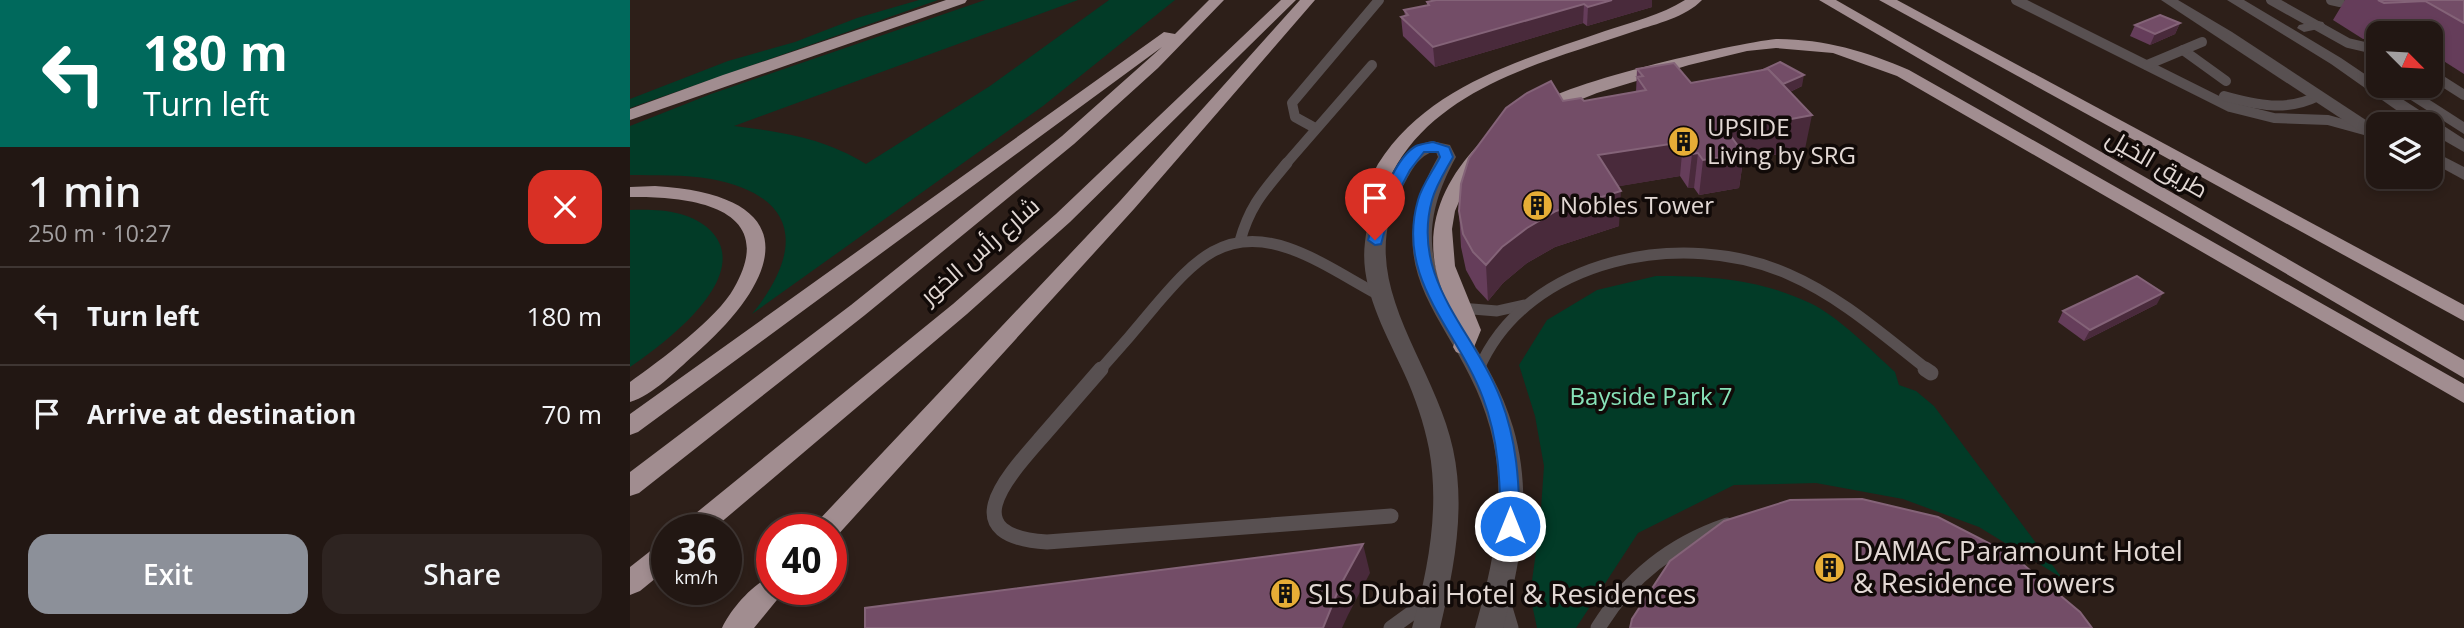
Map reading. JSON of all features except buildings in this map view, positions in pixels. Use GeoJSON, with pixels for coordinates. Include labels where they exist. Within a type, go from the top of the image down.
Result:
{"type":"FeatureCollection","features":[{"type":"Feature","properties":{"kind":"highway"},"geometry":{"type":"LineString","coordinates":[[630,116],[729,78],[960,0]]}},
{"type":"Feature","properties":{"kind":"highway"},"geometry":{"type":"LineString","coordinates":[[630,426],[1021,145],[1216,0]]}},
{"type":"Feature","properties":{"kind":"highway","name":"شارع رأس الخور"},"geometry":{"type":"LineString","coordinates":[[630,486],[888,286],[1068,140],[1153,65],[1216,0]]}},
{"type":"Feature","properties":{"kind":"highway","name":"شارع رأس الخور"},"geometry":{"type":"LineString","coordinates":[[713,514],[960,309],[1053,227],[1289,0]]}},
{"type":"Feature","properties":{"kind":"highway"},"geometry":{"type":"LineString","coordinates":[[842,514],[1127,205],[1308,0]]}},
{"type":"Feature","properties":{"kind":"highway"},"geometry":{"type":"LineString","coordinates":[[1378,224],[1372,204],[1391,158],[1409,133],[1438,110],[1474,87],[1503,73],[1666,15],[1695,0]]}},
{"type":"Feature","properties":{"kind":"highway","name":"طريق الخيل"},"geometry":{"type":"LineString","coordinates":[[1826,0],[2464,370]]}},
{"type":"Feature","properties":{"kind":"highway","name":"طريق الخيل"},"geometry":{"type":"LineString","coordinates":[[1886,0],[2464,314]]}},
{"type":"Feature","properties":{"kind":"highway"},"geometry":{"type":"LineString","coordinates":[[1516,123],[1550,104],[1577,94],[1726,48],[1784,42],[1848,51],[1903,73],[2464,395]]}},
{"type":"Feature","properties":{"kind":"highway"},"geometry":{"type":"LineString","coordinates":[[1464,347],[1470,330],[1443,261],[1443,214],[1457,181],[1501,134]]}},
{"type":"Feature","properties":{"kind":"highway"},"geometry":{"type":"LineString","coordinates":[[630,192],[687,193],[720,201],[744,215],[755,236],[755,261],[744,290],[705,335],[630,394]]}},
{"type":"Feature","properties":{"kind":"highway"},"geometry":{"type":"LineString","coordinates":[[630,583],[651,565]]}},
{"type":"Feature","properties":{"kind":"highway"},"geometry":{"type":"LineString","coordinates":[[736,628],[757,605]]}},
{"type":"Feature","properties":{"kind":"street"},"geometry":{"type":"LineString","coordinates":[[2168,0],[2366,124]]}},
{"type":"Feature","properties":{"kind":"street"},"geometry":{"type":"LineString","coordinates":[[2187,0],[2274,52],[2366,122]]}},
{"type":"Feature","properties":{"kind":"street"},"geometry":{"type":"LineString","coordinates":[[2234,0],[2410,112]]}},
{"type":"Feature","properties":{"kind":"street"},"geometry":{"type":"LineString","coordinates":[[2255,0],[2311,27],[2366,66]]}},
{"type":"Feature","properties":{"kind":"street"},"geometry":{"type":"LineString","coordinates":[[2416,98],[2464,129]]}},
{"type":"Feature","properties":{"kind":"street"},"geometry":{"type":"LineString","coordinates":[[2443,134],[2464,147]]}},
{"type":"Feature","properties":{"kind":"street"},"geometry":{"type":"LineString","coordinates":[[1426,628],[1434,597],[1445,518],[1442,450],[1426,391],[1379,295],[1374,258],[1378,224],[1393,186],[1416,152],[1426,147],[1444,149],[1447,157],[1426,197],[1421,219],[1420,243],[1424,267],[1432,292],[1479,369],[1503,432],[1509,467],[1509,546],[1500,592],[1489,628]]}},
{"type":"Feature","properties":{"kind":"street"},"geometry":{"type":"LineString","coordinates":[[2443,162],[2464,175]]}},
{"type":"Feature","properties":{"kind":"street"},"geometry":{"type":"LineString","coordinates":[[2443,170],[2464,181]]}},
{"type":"Feature","properties":{"kind":"lane"},"geometry":{"type":"LineString","coordinates":[[1315,128],[1293,116],[1292,103],[1379,0]]}},
{"type":"Feature","properties":{"kind":"lane"},"geometry":{"type":"LineString","coordinates":[[2016,0],[2190,87],[2252,114],[2328,120],[2366,128]]}},
{"type":"Feature","properties":{"kind":"lane"},"geometry":{"type":"LineString","coordinates":[[2276,1],[2311,27],[2348,43],[2366,47]]}},
{"type":"Feature","properties":{"kind":"lane"},"geometry":{"type":"LineString","coordinates":[[2147,65],[2202,42]]}},
{"type":"Feature","properties":{"kind":"lane"},"geometry":{"type":"LineString","coordinates":[[2183,50],[2226,81]]}},
{"type":"Feature","properties":{"kind":"lane"},"geometry":{"type":"LineString","coordinates":[[1240,241],[1247,215],[1254,203],[1315,128],[1372,65]]}},
{"type":"Feature","properties":{"kind":"lane"},"geometry":{"type":"LineString","coordinates":[[2443,82],[2464,95]]}},
{"type":"Feature","properties":{"kind":"lane"},"geometry":{"type":"LineString","coordinates":[[2190,87],[2276,108],[2300,106],[2318,96]]}},
{"type":"Feature","properties":{"kind":"lane"},"geometry":{"type":"LineString","coordinates":[[1379,295],[1280,244],[1240,241],[1221,246],[1191,265],[1005,480],[995,500],[994,518],[1004,533],[1022,541],[1047,542],[1391,516]]}},
{"type":"Feature","properties":{"kind":"lane"},"geometry":{"type":"LineString","coordinates":[[1479,369],[1498,332],[1531,303],[1574,277],[1614,261],[1669,253],[1727,256],[1773,268],[1816,287],[1931,373]]}},
{"type":"Feature","properties":{"kind":"lane"},"geometry":{"type":"LineString","coordinates":[[1460,308],[1497,311],[1531,303]]}},
{"type":"Feature","properties":{"kind":"lane"},"geometry":{"type":"LineString","coordinates":[[1598,628],[1627,586],[1653,563],[1681,544],[1711,530],[1744,520]]}},
{"type":"Feature","properties":{"kind":"lane"},"geometry":{"type":"LineString","coordinates":[[1500,592],[1511,628]]}},
{"type":"Feature","properties":{"kind":"lane"},"geometry":{"type":"LineString","coordinates":[[1391,628],[1434,597]]}},
{"type":"Feature","properties":{"kind":"green space"},"geometry":{"type":"Polygon","coordinates":[[[919,0],[938,0],[630,108],[630,99],[728,61],[795,42],[857,18],[919,0]]]}},
{"type":"Feature","properties":{"kind":"green space"},"geometry":{"type":"Polygon","coordinates":[[[985,0],[1078,0],[734,126],[819,142],[866,164],[990,86],[1109,0],[1175,0],[1043,106],[752,314],[769,291],[780,268],[785,248],[784,229],[777,212],[762,198],[740,187],[711,179],[630,175],[630,126],[711,94],[985,0]]]}},
{"type":"Feature","properties":{"kind":"green space"},"geometry":{"type":"Polygon","coordinates":[[[630,210],[673,212],[703,224],[711,231],[721,249],[721,269],[713,288],[699,308],[662,343],[630,367],[630,210]]]}},
{"type":"Feature","properties":{"kind":"green space","name":"Bayside Park 7"},"geometry":{"type":"Polygon","coordinates":[[[1656,276],[1715,278],[1753,284],[1791,295],[1832,317],[1895,372],[1899,385],[1916,391],[1934,406],[2062,578],[1979,527],[1903,499],[1816,483],[1734,485],[1638,533],[1576,628],[1537,628],[1530,595],[1540,523],[1544,466],[1535,416],[1519,365],[1547,320],[1597,290],[1656,276]]]}},
{"type":"Feature","properties":{"kind":"place","name":"UPSIDE Living by SRG"},"geometry":{"type":"Point","coordinates":[1684,142]}},
{"type":"Feature","properties":{"kind":"place","name":"Nobles Tower"},"geometry":{"type":"Point","coordinates":[1537,206]}},
{"type":"Feature","properties":{"kind":"place","name":"DAMAC Paramount Hotel & Residence Towers"},"geometry":{"type":"Point","coordinates":[1830,567]}},
{"type":"Feature","properties":{"kind":"place","name":"SLS Dubai Hotel & Residences"},"geometry":{"type":"Point","coordinates":[1285,594]}},
{"type":"Feature","properties":{"kind":"route"},"geometry":{"type":"LineString","coordinates":[[1375,240],[1378,224],[1393,186],[1416,152],[1433,146],[1444,149],[1447,157],[1426,197],[1421,219],[1420,243],[1424,267],[1429,286],[1445,317],[1479,369],[1503,432],[1509,467],[1510,526]]}}]}
